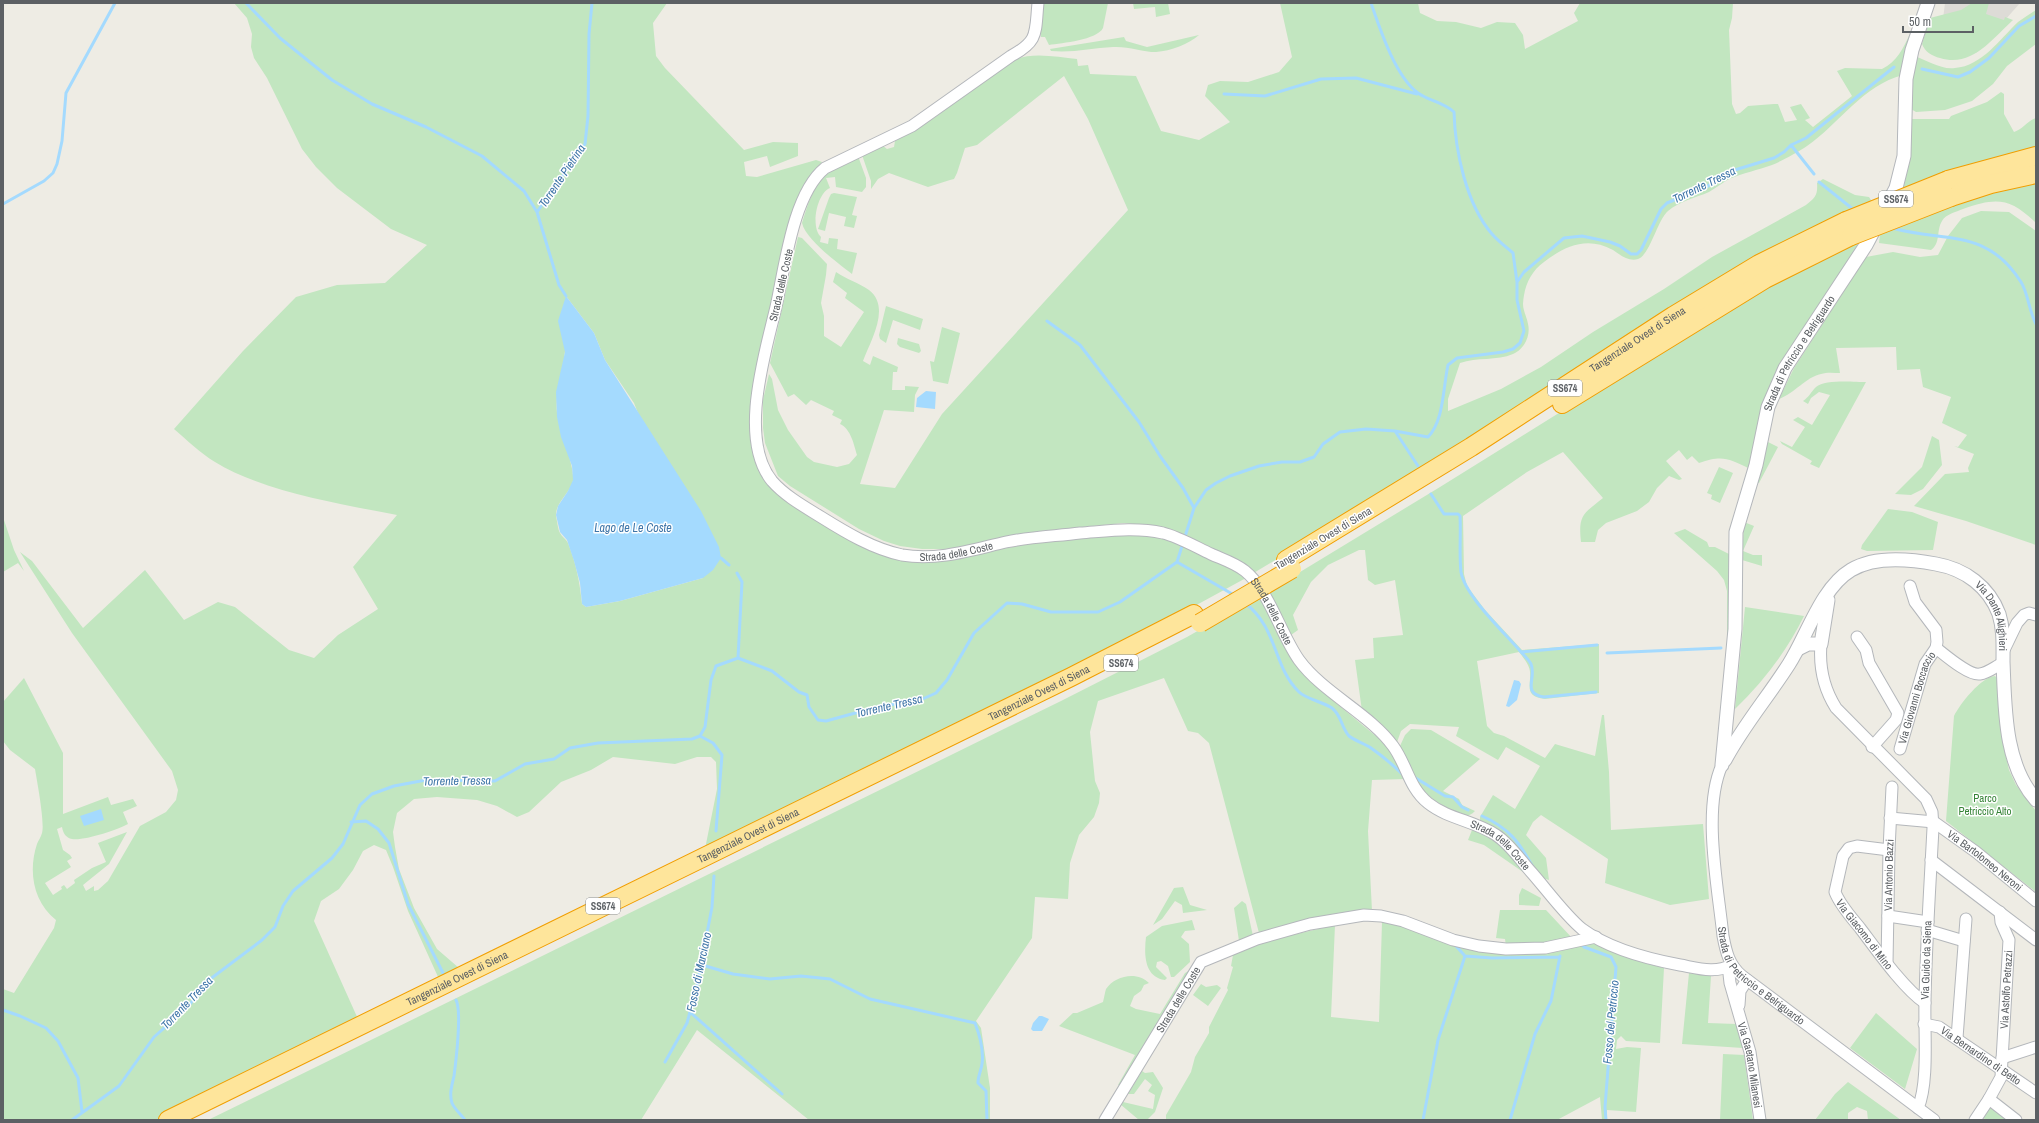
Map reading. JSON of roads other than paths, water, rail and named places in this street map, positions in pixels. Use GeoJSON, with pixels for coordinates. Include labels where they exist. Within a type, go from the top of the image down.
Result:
{"type":"FeatureCollection","features":[{"type":"Feature","properties":{"kind":"highway","name":"Tangenziale Ovest di Siena"},"geometry":{"type":"LineString","coordinates":[[192,1120],[1039,698],[1194,614],[1289,565],[1772,276],[1848,228],[2036,156]]}},
{"type":"Feature","properties":{"kind":"highway","name":"Tangenziale Ovest di Siena"},"geometry":{"type":"LineString","coordinates":[[1949,189],[2036,174]]}},
{"type":"Feature","properties":{"kind":"highway","name":"Tangenziale Ovest di Siena"},"geometry":{"type":"LineString","coordinates":[[168,1120],[1039,698]]}},
{"type":"Feature","properties":{"kind":"street","name":"Strada delle Coste"},"geometry":{"type":"LineString","coordinates":[[1038,3],[1034,35],[1027,48],[1011,56],[912,126],[825,168],[816,175],[810,185],[794,226],[764,362],[756,416],[758,453],[771,480],[802,505],[865,542],[903,555],[948,556],[1015,541],[1124,529],[1144,530],[1168,535],[1235,565],[1249,574],[1270,604],[1300,661],[1313,675],[1392,744],[1406,770],[1410,781],[1421,797],[1438,810],[1497,835],[1577,924],[1596,937],[1619,948],[1673,964],[1715,970],[1724,969],[1731,965]]}},
{"type":"Feature","properties":{"kind":"street","name":"Strada di Petriccio e Belriguardo"},"geometry":{"type":"LineString","coordinates":[[1928,3],[1912,50],[1906,79],[1906,138],[1901,172],[1883,214],[1871,236],[1779,378],[1770,403],[1756,465],[1736,532],[1735,623],[1727,721],[1722,765],[1714,792],[1712,824],[1723,936],[1726,953],[1731,965],[1747,980],[1934,1120]]}},
{"type":"Feature","properties":{"kind":"street","name":"Via Dante Alighieri"},"geometry":{"type":"LineString","coordinates":[[1742,731],[1798,649],[1824,598],[1835,584],[1850,570],[1877,561],[1931,563],[1955,569],[1973,579],[1993,601],[2002,625],[2003,658],[2011,750],[2019,775],[2036,800]]}},
{"type":"Feature","properties":{"kind":"street","name":"Via Dante Alighieri"},"geometry":{"type":"LineString","coordinates":[[1835,584],[1827,604],[1821,644],[1821,670],[1827,691],[1839,712],[1872,747],[1926,799],[1933,817]]}},
{"type":"Feature","properties":{"kind":"street","name":"Via Giovanni Boccaccio"},"geometry":{"type":"LineString","coordinates":[[1900,749],[1925,664],[1936,648],[1938,638],[1936,630],[1915,602],[1910,586]]}},
{"type":"Feature","properties":{"kind":"street"},"geometry":{"type":"LineString","coordinates":[[2003,658],[2021,618],[2029,613],[2036,615]]}},
{"type":"Feature","properties":{"kind":"street"},"geometry":{"type":"LineString","coordinates":[[1857,637],[1866,650],[1869,663],[1898,713],[1896,720],[1872,747]]}},
{"type":"Feature","properties":{"kind":"street"},"geometry":{"type":"LineString","coordinates":[[1798,649],[1808,644],[1821,644]]}},
{"type":"Feature","properties":{"kind":"street","name":"Via Giovanni Boccaccio"},"geometry":{"type":"LineString","coordinates":[[1936,648],[1966,669],[1976,674],[1981,674],[2003,658]]}},
{"type":"Feature","properties":{"kind":"street"},"geometry":{"type":"LineString","coordinates":[[1727,721],[1734,728],[1742,731]]}},
{"type":"Feature","properties":{"kind":"street","name":"Strada di Petriccio e Belriguardo"},"geometry":{"type":"LineString","coordinates":[[1722,765],[1742,731]]}},
{"type":"Feature","properties":{"kind":"street","name":"Via Antonio Bazzi"},"geometry":{"type":"LineString","coordinates":[[1887,963],[1889,850],[1892,787]]}},
{"type":"Feature","properties":{"kind":"street"},"geometry":{"type":"LineString","coordinates":[[1890,818],[1933,817]]}},
{"type":"Feature","properties":{"kind":"street","name":"Via Guido da Siena"},"geometry":{"type":"LineString","coordinates":[[1918,1108],[1923,1088],[1924,1024],[1933,817]]}},
{"type":"Feature","properties":{"kind":"street","name":"Via Bartolomeo Neroni"},"geometry":{"type":"LineString","coordinates":[[1933,817],[2036,901]]}},
{"type":"Feature","properties":{"kind":"street","name":"Via Giacomo di Mino"},"geometry":{"type":"LineString","coordinates":[[1889,850],[1857,846],[1849,848],[1843,856],[1835,889],[1842,904],[1887,963],[1916,996],[1925,1002]]}},
{"type":"Feature","properties":{"kind":"street"},"geometry":{"type":"LineString","coordinates":[[1932,860],[2036,940]]}},
{"type":"Feature","properties":{"kind":"street","name":"Via Astolfo Petrazzi"},"geometry":{"type":"LineString","coordinates":[[1975,1120],[2000,1081],[2009,940],[2001,922],[2000,912]]}},
{"type":"Feature","properties":{"kind":"street","name":"Strada delle Coste"},"geometry":{"type":"LineString","coordinates":[[1105,1120],[1202,962],[1257,939],[1310,924],[1364,915],[1381,916],[1403,921],[1453,940],[1479,946],[1506,949],[1545,948],[1596,937]]}},
{"type":"Feature","properties":{"kind":"street"},"geometry":{"type":"LineString","coordinates":[[1888,916],[1928,926],[1964,941]]}},
{"type":"Feature","properties":{"kind":"street"},"geometry":{"type":"LineString","coordinates":[[1957,1038],[1966,919]]}},
{"type":"Feature","properties":{"kind":"street","name":"Via Gaetano Milanesi"},"geometry":{"type":"LineString","coordinates":[[1731,965],[1729,974],[1730,983],[1739,1010],[1753,1066],[1760,1120]]}},
{"type":"Feature","properties":{"kind":"street","name":"Via Gaetano Milanesi"},"geometry":{"type":"LineString","coordinates":[[1739,1010],[1740,991],[1747,980]]}},
{"type":"Feature","properties":{"kind":"street","name":"Via Bernardino di Betto"},"geometry":{"type":"LineString","coordinates":[[1924,1024],[1937,1026],[2002,1064],[2036,1093]]}},
{"type":"Feature","properties":{"kind":"street"},"geometry":{"type":"LineString","coordinates":[[2002,1064],[2036,1047]]}},
{"type":"Feature","properties":{"kind":"street"},"geometry":{"type":"LineString","coordinates":[[1989,1099],[2016,1120]]}},
{"type":"Feature","properties":{"kind":"water","name":"Lago de Le Coste"},"geometry":{"type":"Polygon","coordinates":[[[566,296],[594,333],[605,360],[701,511],[719,547],[721,558],[713,570],[703,578],[620,601],[586,607],[582,604],[580,583],[574,561],[567,540],[560,532],[556,515],[558,506],[573,480],[572,466],[561,437],[557,417],[556,392],[565,352],[558,321],[566,296]]]}},
{"type":"Feature","properties":{"kind":"water"},"geometry":{"type":"Polygon","coordinates":[[[926,391],[936,392],[935,409],[916,407],[917,398],[926,391]]]}},
{"type":"Feature","properties":{"kind":"water"},"geometry":{"type":"Polygon","coordinates":[[[1514,680],[1519,681],[1521,684],[1517,700],[1509,707],[1506,706],[1514,680]]]}},
{"type":"Feature","properties":{"kind":"water"},"geometry":{"type":"Polygon","coordinates":[[[101,809],[104,820],[84,826],[80,816],[101,809]]]}},
{"type":"Feature","properties":{"kind":"water"},"geometry":{"type":"Polygon","coordinates":[[[1039,1016],[1049,1019],[1042,1031],[1033,1031],[1031,1029],[1033,1023],[1039,1016]]]}},
{"type":"Feature","properties":{"kind":"waterway"},"geometry":{"type":"LineString","coordinates":[[3,204],[44,181],[53,173],[57,164],[62,141],[66,93],[115,3]]}},
{"type":"Feature","properties":{"kind":"waterway"},"geometry":{"type":"LineString","coordinates":[[246,3],[280,38],[332,80],[372,104],[426,127],[482,156],[524,191],[537,212]]}},
{"type":"Feature","properties":{"kind":"waterway","name":"Torrente Pietrina"},"geometry":{"type":"LineString","coordinates":[[566,296],[559,285],[537,212],[585,144],[588,116],[589,34],[592,3]]}},
{"type":"Feature","properties":{"kind":"waterway"},"geometry":{"type":"LineString","coordinates":[[1371,3],[1389,51],[1402,75],[1422,96],[1445,106],[1454,112],[1457,143],[1469,192],[1475,208],[1483,222],[1494,237],[1513,253],[1517,282]]}},
{"type":"Feature","properties":{"kind":"waterway","name":"Torrente Tressa"},"geometry":{"type":"LineString","coordinates":[[1922,69],[1958,77],[1970,72],[1989,58],[2019,26],[2036,16]]}},
{"type":"Feature","properties":{"kind":"waterway","name":"Torrente Tressa"},"geometry":{"type":"LineString","coordinates":[[72,1120],[119,1086],[154,1037],[188,1007],[205,983],[262,940],[275,927],[283,906],[293,891],[332,858],[343,844],[360,805],[372,794],[394,786],[426,780],[495,781],[525,764],[554,759],[570,748],[598,743],[692,739],[700,736],[705,727],[711,680],[716,666],[738,658],[772,671],[799,692],[807,695],[809,707],[818,720],[826,721],[881,706],[918,701],[936,693],[947,680],[974,633],[1007,603],[1022,604],[1051,612],[1098,612],[1120,602],[1177,562],[1194,508],[1206,490],[1216,483],[1230,476],[1259,466],[1282,462],[1300,462],[1314,457],[1323,444],[1340,432],[1366,429],[1395,431],[1428,437],[1433,430],[1440,413],[1448,365],[1457,358],[1503,352],[1513,349],[1520,343],[1524,331],[1517,300],[1517,282],[1524,272],[1564,238],[1582,236],[1610,242],[1620,246],[1631,254],[1637,254],[1641,250],[1661,209],[1667,203],[1708,186],[1725,173],[1774,158],[1784,152],[1791,145],[1806,138],[1894,67]]}},
{"type":"Feature","properties":{"kind":"waterway"},"geometry":{"type":"LineString","coordinates":[[1224,94],[1265,96],[1321,79],[1356,78],[1417,94]]}},
{"type":"Feature","properties":{"kind":"waterway"},"geometry":{"type":"LineString","coordinates":[[1791,145],[1814,174]]}},
{"type":"Feature","properties":{"kind":"waterway"},"geometry":{"type":"LineString","coordinates":[[1819,182],[1854,210]]}},
{"type":"Feature","properties":{"kind":"waterway"},"geometry":{"type":"LineString","coordinates":[[1892,228],[1963,240],[1994,252],[2008,265],[2021,282],[2036,324]]}},
{"type":"Feature","properties":{"kind":"waterway"},"geometry":{"type":"LineString","coordinates":[[1047,321],[1080,345],[1139,422],[1160,456],[1183,488],[1194,508]]}},
{"type":"Feature","properties":{"kind":"waterway"},"geometry":{"type":"LineString","coordinates":[[1395,431],[1418,466]]}},
{"type":"Feature","properties":{"kind":"waterway"},"geometry":{"type":"LineString","coordinates":[[1431,494],[1444,514],[1458,514],[1460,516],[1460,558],[1461,572],[1464,582],[1477,603],[1521,652],[1597,645]]}},
{"type":"Feature","properties":{"kind":"waterway"},"geometry":{"type":"LineString","coordinates":[[721,558],[729,565]]}},
{"type":"Feature","properties":{"kind":"waterway"},"geometry":{"type":"LineString","coordinates":[[1177,562],[1234,595]]}},
{"type":"Feature","properties":{"kind":"waterway"},"geometry":{"type":"LineString","coordinates":[[737,573],[742,582],[738,658]]}},
{"type":"Feature","properties":{"kind":"waterway"},"geometry":{"type":"LineString","coordinates":[[1245,603],[1256,613],[1264,624],[1284,671],[1299,692],[1306,697],[1332,708],[1338,714],[1344,729],[1349,736],[1371,748],[1401,773]]}},
{"type":"Feature","properties":{"kind":"waterway"},"geometry":{"type":"LineString","coordinates":[[1607,653],[1721,648]]}},
{"type":"Feature","properties":{"kind":"waterway"},"geometry":{"type":"LineString","coordinates":[[1521,652],[1531,664],[1531,688],[1537,695],[1544,697],[1596,692]]}},
{"type":"Feature","properties":{"kind":"waterway","name":"Fosso di Marciano"},"geometry":{"type":"LineString","coordinates":[[700,736],[713,743],[722,755],[716,831]]}},
{"type":"Feature","properties":{"kind":"waterway"},"geometry":{"type":"LineString","coordinates":[[1414,777],[1445,796],[1453,797],[1462,807],[1468,810]]}},
{"type":"Feature","properties":{"kind":"waterway"},"geometry":{"type":"LineString","coordinates":[[1482,816],[1506,831],[1518,843],[1533,867]]}},
{"type":"Feature","properties":{"kind":"waterway"},"geometry":{"type":"LineString","coordinates":[[351,822],[366,821],[378,829],[389,843],[408,904],[443,973]]}},
{"type":"Feature","properties":{"kind":"waterway","name":"Fosso di Marciano"},"geometry":{"type":"LineString","coordinates":[[665,1062],[687,1023],[697,986],[712,907],[714,876]]}},
{"type":"Feature","properties":{"kind":"waterway","name":"Fosso del Petriccio"},"geometry":{"type":"LineString","coordinates":[[1581,944],[1584,947],[1611,957],[1616,967],[1605,1107],[1606,1120]]}},
{"type":"Feature","properties":{"kind":"waterway"},"geometry":{"type":"LineString","coordinates":[[1456,946],[1465,956]]}},
{"type":"Feature","properties":{"kind":"waterway"},"geometry":{"type":"LineString","coordinates":[[1423,1120],[1438,1040],[1465,956],[1492,958],[1560,957]]}},
{"type":"Feature","properties":{"kind":"waterway"},"geometry":{"type":"LineString","coordinates":[[1510,1120],[1535,1034],[1551,1001],[1560,956]]}},
{"type":"Feature","properties":{"kind":"waterway"},"geometry":{"type":"LineString","coordinates":[[702,965],[733,974],[770,979],[801,976],[830,979],[870,999],[975,1023],[982,1048],[982,1064],[978,1083],[986,1091],[987,1120]]}},
{"type":"Feature","properties":{"kind":"waterway"},"geometry":{"type":"LineString","coordinates":[[456,1000],[458,1006],[458,1036],[451,1096],[453,1105],[465,1120]]}},
{"type":"Feature","properties":{"kind":"waterway"},"geometry":{"type":"LineString","coordinates":[[3,1010],[46,1028],[58,1041],[78,1078],[82,1112]]}},
{"type":"Feature","properties":{"kind":"waterway"},"geometry":{"type":"LineString","coordinates":[[690,1012],[782,1094]]}},
{"type":"Feature","properties":{"kind":"park label","name":"Parco Petriccio Alto"},"geometry":{"type":"Point","coordinates":[1985,804]}}]}
